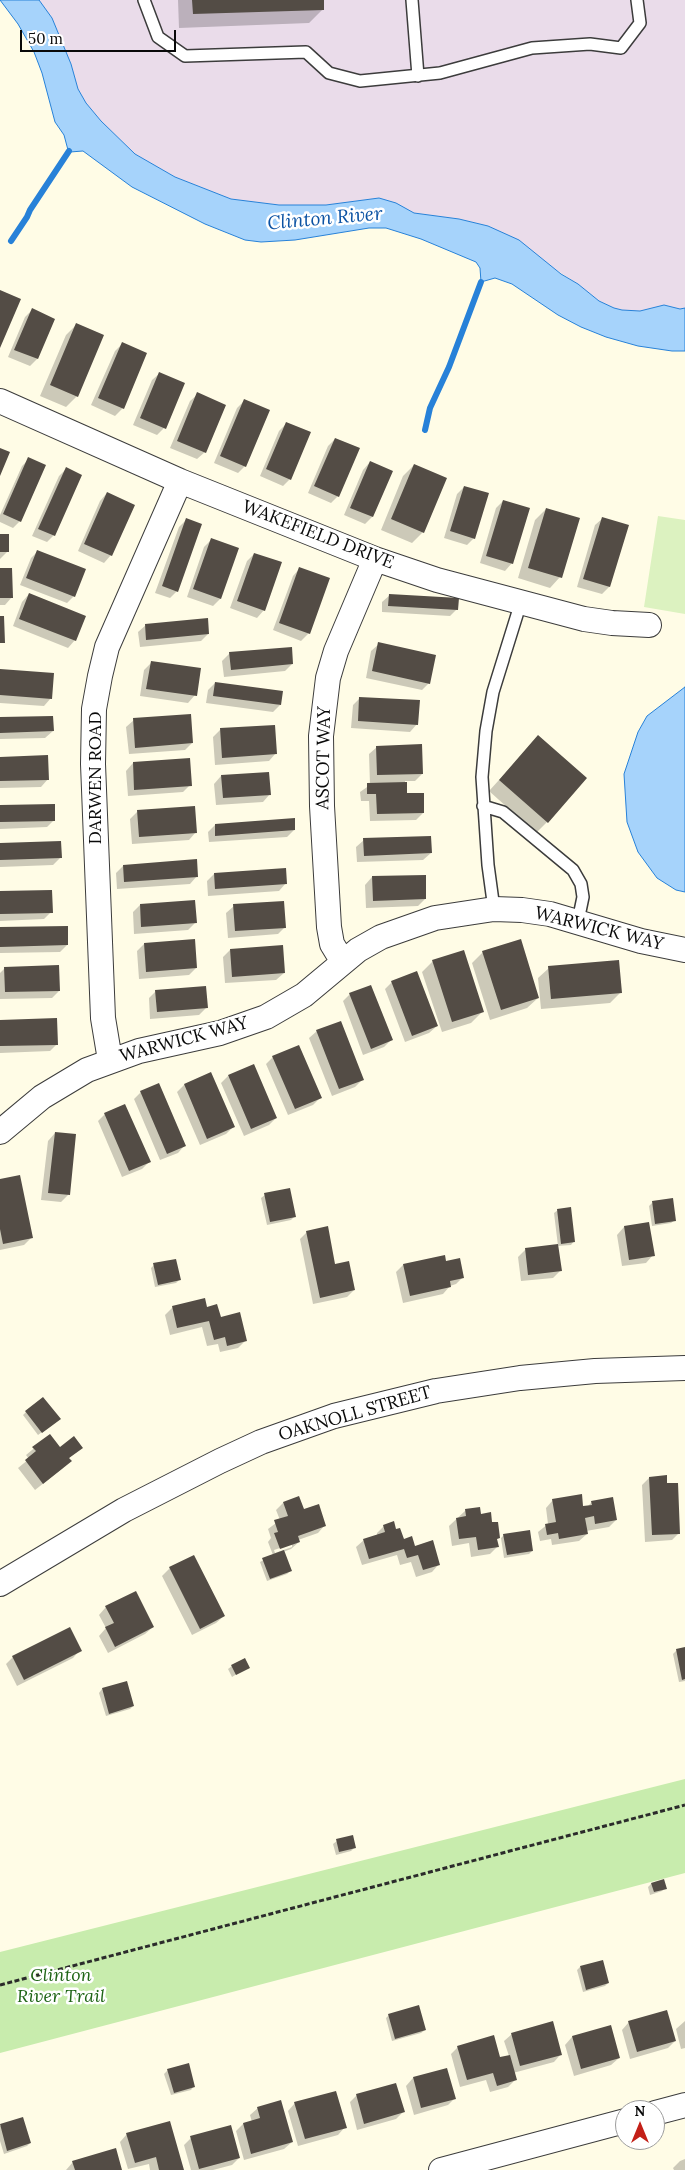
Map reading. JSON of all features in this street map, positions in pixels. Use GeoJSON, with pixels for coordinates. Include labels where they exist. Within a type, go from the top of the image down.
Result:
{"type":"FeatureCollection","features":[{"type":"Feature","properties":{"kind":"street","name":"WAKEFIELD DRIVE"},"geometry":{"type":"LineString","coordinates":[[0,401],[180,481],[375,559],[436,580],[584,619],[649,625]]}},
{"type":"Feature","properties":{"kind":"street","name":"DARWEN ROAD"},"geometry":{"type":"LineString","coordinates":[[110,1060],[103,1018],[93,764],[94,709],[107,647],[180,481]]}},
{"type":"Feature","properties":{"kind":"street","name":"ASCOT WAY"},"geometry":{"type":"LineString","coordinates":[[343,962],[332,944],[329,927],[321,736],[328,678],[336,652],[375,559]]}},
{"type":"Feature","properties":{"kind":"street","name":"WARWICK WAY"},"geometry":{"type":"LineString","coordinates":[[0,1132],[42,1097],[87,1070],[139,1051],[246,1026],[286,1007],[366,946],[406,927],[435,918],[494,909],[522,910],[578,921],[641,941],[685,950]]}},
{"type":"Feature","properties":{"kind":"street","name":"OAKNOLL STREET"},"geometry":{"type":"LineString","coordinates":[[0,1584],[124,1510],[220,1461],[261,1442],[334,1416],[436,1391],[520,1378],[595,1371],[685,1368]]}},
{"type":"Feature","properties":{"kind":"street"},"geometry":{"type":"LineString","coordinates":[[665,2111],[685,2106]]}},
{"type":"Feature","properties":{"kind":"street"},"geometry":{"type":"LineString","coordinates":[[441,2170],[615,2124]]}},
{"type":"Feature","properties":{"kind":"lane"},"geometry":{"type":"LineString","coordinates":[[144,0],[158,37],[185,56],[306,52],[329,73],[360,81],[440,73],[532,48],[590,44],[621,48],[640,23],[637,0]]}},
{"type":"Feature","properties":{"kind":"lane"},"geometry":{"type":"LineString","coordinates":[[412,0],[418,76]]}},
{"type":"Feature","properties":{"kind":"lane"},"geometry":{"type":"LineString","coordinates":[[494,909],[483,806],[482,776],[486,730],[499,668],[521,602]]}},
{"type":"Feature","properties":{"kind":"lane"},"geometry":{"type":"LineString","coordinates":[[483,806],[503,812],[573,870],[581,884],[583,897],[578,921]]}},
{"type":"Feature","properties":{"kind":"path"},"geometry":{"type":"LineString","coordinates":[[0,1985],[685,1805]]}},
{"type":"Feature","properties":{"kind":"shaded area"},"geometry":{"type":"Polygon","coordinates":[[[39,0],[685,0],[685,308],[680,309],[664,305],[640,311],[614,308],[599,301],[578,284],[488,226],[459,219],[414,213],[379,198],[326,205],[279,205],[231,199],[175,177],[135,154],[101,121],[86,103],[78,89],[71,64],[52,18],[39,0]]]}},
{"type":"Feature","properties":{"kind":"green space"},"geometry":{"type":"Polygon","coordinates":[[[658,516],[685,520],[685,614],[644,607],[658,516]]]}},
{"type":"Feature","properties":{"kind":"green space","name":"Clinton River Trail"},"geometry":{"type":"Polygon","coordinates":[[[685,1779],[685,1873],[0,2053],[0,1952],[685,1779]]]}},
{"type":"Feature","properties":{"kind":"water","name":"Clinton River"},"geometry":{"type":"Polygon","coordinates":[[[0,0],[39,0],[52,18],[71,64],[78,89],[86,103],[101,121],[135,154],[175,177],[231,199],[279,205],[326,205],[379,198],[396,203],[414,213],[459,219],[488,226],[519,240],[561,274],[578,284],[599,301],[614,308],[640,311],[664,305],[680,309],[685,308],[685,351],[638,346],[606,337],[581,327],[558,315],[512,284],[495,278],[481,282],[480,268],[476,262],[421,239],[386,228],[369,228],[295,240],[261,242],[245,240],[205,224],[132,187],[83,151],[70,152],[68,150],[64,135],[55,122],[42,73],[34,52],[18,24],[0,0]]]}},
{"type":"Feature","properties":{"kind":"water"},"geometry":{"type":"Polygon","coordinates":[[[685,687],[685,892],[676,890],[657,878],[638,852],[627,822],[624,774],[638,732],[647,716],[685,687]]]}},
{"type":"Feature","properties":{"kind":"building"},"geometry":{"type":"Polygon","coordinates":[[[192,0],[324,0],[324,10],[193,14],[192,0]]]}},
{"type":"Feature","properties":{"kind":"building"},"geometry":{"type":"Polygon","coordinates":[[[0,290],[21,299],[0,348],[0,290]]]}},
{"type":"Feature","properties":{"kind":"building"},"geometry":{"type":"Polygon","coordinates":[[[32,308],[55,319],[38,359],[14,350],[32,308]]]}},
{"type":"Feature","properties":{"kind":"building"},"geometry":{"type":"Polygon","coordinates":[[[76,323],[104,335],[78,397],[50,385],[76,323]]]}},
{"type":"Feature","properties":{"kind":"building"},"geometry":{"type":"Polygon","coordinates":[[[122,342],[147,353],[124,409],[98,398],[122,342]]]}},
{"type":"Feature","properties":{"kind":"building"},"geometry":{"type":"Polygon","coordinates":[[[159,372],[185,383],[166,429],[140,418],[159,372]]]}},
{"type":"Feature","properties":{"kind":"building"},"geometry":{"type":"Polygon","coordinates":[[[197,392],[226,405],[206,453],[177,441],[197,392]]]}},
{"type":"Feature","properties":{"kind":"building"},"geometry":{"type":"Polygon","coordinates":[[[244,399],[270,410],[246,467],[220,456],[244,399]]]}},
{"type":"Feature","properties":{"kind":"building"},"geometry":{"type":"Polygon","coordinates":[[[286,422],[311,432],[291,480],[266,469],[286,422]]]}},
{"type":"Feature","properties":{"kind":"building"},"geometry":{"type":"Polygon","coordinates":[[[335,438],[360,448],[339,497],[314,486],[335,438]]]}},
{"type":"Feature","properties":{"kind":"building"},"geometry":{"type":"Polygon","coordinates":[[[0,448],[10,452],[0,476],[0,448]]]}},
{"type":"Feature","properties":{"kind":"building"},"geometry":{"type":"Polygon","coordinates":[[[28,457],[46,465],[21,522],[3,514],[28,457]]]}},
{"type":"Feature","properties":{"kind":"building"},"geometry":{"type":"Polygon","coordinates":[[[370,461],[393,471],[373,517],[350,508],[370,461]]]}},
{"type":"Feature","properties":{"kind":"building"},"geometry":{"type":"Polygon","coordinates":[[[414,464],[447,478],[424,533],[391,519],[414,464]]]}},
{"type":"Feature","properties":{"kind":"building"},"geometry":{"type":"Polygon","coordinates":[[[66,467],[82,475],[55,536],[38,529],[66,467]]]}},
{"type":"Feature","properties":{"kind":"building"},"geometry":{"type":"Polygon","coordinates":[[[464,486],[489,493],[475,539],[450,531],[464,486]]]}},
{"type":"Feature","properties":{"kind":"building"},"geometry":{"type":"Polygon","coordinates":[[[107,492],[135,505],[112,556],[84,544],[107,492]]]}},
{"type":"Feature","properties":{"kind":"building"},"geometry":{"type":"Polygon","coordinates":[[[503,500],[530,508],[513,564],[486,556],[503,500]]]}},
{"type":"Feature","properties":{"kind":"building"},"geometry":{"type":"Polygon","coordinates":[[[546,508],[580,518],[562,578],[528,568],[546,508]]]}},
{"type":"Feature","properties":{"kind":"building"},"geometry":{"type":"Polygon","coordinates":[[[602,517],[629,525],[610,587],[583,579],[602,517]]]}},
{"type":"Feature","properties":{"kind":"building"},"geometry":{"type":"Polygon","coordinates":[[[186,518],[202,524],[178,592],[162,586],[186,518]]]}},
{"type":"Feature","properties":{"kind":"building"},"geometry":{"type":"Polygon","coordinates":[[[0,534],[9,534],[9,552],[0,552],[0,534]]]}},
{"type":"Feature","properties":{"kind":"building"},"geometry":{"type":"Polygon","coordinates":[[[211,538],[239,548],[221,599],[193,589],[211,538]]]}},
{"type":"Feature","properties":{"kind":"building"},"geometry":{"type":"Polygon","coordinates":[[[37,550],[86,569],[75,597],[26,578],[37,550]]]}},
{"type":"Feature","properties":{"kind":"building"},"geometry":{"type":"Polygon","coordinates":[[[254,553],[282,562],[265,611],[237,601],[254,553]]]}},
{"type":"Feature","properties":{"kind":"building"},"geometry":{"type":"Polygon","coordinates":[[[299,567],[330,578],[310,634],[279,623],[299,567]]]}},
{"type":"Feature","properties":{"kind":"building"},"geometry":{"type":"Polygon","coordinates":[[[0,568],[12,568],[13,598],[0,598],[0,568]]]}},
{"type":"Feature","properties":{"kind":"building"},"geometry":{"type":"Polygon","coordinates":[[[29,593],[86,616],[76,641],[19,619],[29,593]]]}},
{"type":"Feature","properties":{"kind":"building"},"geometry":{"type":"Polygon","coordinates":[[[389,594],[459,598],[458,610],[388,606],[389,594]]]}},
{"type":"Feature","properties":{"kind":"building"},"geometry":{"type":"Polygon","coordinates":[[[0,616],[4,616],[5,643],[0,643],[0,616]]]}},
{"type":"Feature","properties":{"kind":"building"},"geometry":{"type":"Polygon","coordinates":[[[208,618],[209,634],[146,640],[145,624],[208,618]]]}},
{"type":"Feature","properties":{"kind":"building"},"geometry":{"type":"Polygon","coordinates":[[[378,642],[436,655],[430,684],[372,671],[378,642]]]}},
{"type":"Feature","properties":{"kind":"building"},"geometry":{"type":"Polygon","coordinates":[[[292,647],[293,664],[231,670],[229,652],[292,647]]]}},
{"type":"Feature","properties":{"kind":"building"},"geometry":{"type":"Polygon","coordinates":[[[151,661],[201,668],[197,696],[146,689],[151,661]]]}},
{"type":"Feature","properties":{"kind":"building"},"geometry":{"type":"Polygon","coordinates":[[[0,669],[54,673],[52,699],[0,695],[0,669]]]}},
{"type":"Feature","properties":{"kind":"building"},"geometry":{"type":"Polygon","coordinates":[[[215,682],[283,691],[281,705],[213,696],[215,682]]]}},
{"type":"Feature","properties":{"kind":"building"},"geometry":{"type":"Polygon","coordinates":[[[359,697],[420,700],[418,725],[358,721],[359,697]]]}},
{"type":"Feature","properties":{"kind":"building"},"geometry":{"type":"Polygon","coordinates":[[[191,714],[193,743],[135,748],[133,718],[191,714]]]}},
{"type":"Feature","properties":{"kind":"building"},"geometry":{"type":"Polygon","coordinates":[[[53,716],[54,731],[0,733],[0,717],[53,716]]]}},
{"type":"Feature","properties":{"kind":"building"},"geometry":{"type":"Polygon","coordinates":[[[275,725],[277,754],[222,758],[220,728],[275,725]]]}},
{"type":"Feature","properties":{"kind":"building"},"geometry":{"type":"Polygon","coordinates":[[[538,735],[587,778],[548,823],[499,780],[538,735]]]}},
{"type":"Feature","properties":{"kind":"building"},"geometry":{"type":"Polygon","coordinates":[[[422,744],[423,774],[377,775],[376,746],[422,744]]]}},
{"type":"Feature","properties":{"kind":"building"},"geometry":{"type":"Polygon","coordinates":[[[48,755],[49,780],[0,781],[0,757],[48,755]]]}},
{"type":"Feature","properties":{"kind":"building"},"geometry":{"type":"Polygon","coordinates":[[[190,758],[192,786],[134,790],[133,762],[190,758]]]}},
{"type":"Feature","properties":{"kind":"building"},"geometry":{"type":"Polygon","coordinates":[[[269,772],[271,795],[223,798],[221,775],[269,772]]]}},
{"type":"Feature","properties":{"kind":"building"},"geometry":{"type":"Polygon","coordinates":[[[407,782],[407,793],[424,793],[424,813],[377,814],[376,794],[367,794],[367,783],[407,782]]]}},
{"type":"Feature","properties":{"kind":"building"},"geometry":{"type":"Polygon","coordinates":[[[55,804],[55,821],[0,822],[0,805],[55,804]]]}},
{"type":"Feature","properties":{"kind":"building"},"geometry":{"type":"Polygon","coordinates":[[[195,806],[197,833],[139,837],[137,810],[195,806]]]}},
{"type":"Feature","properties":{"kind":"building"},"geometry":{"type":"Polygon","coordinates":[[[295,818],[295,830],[215,836],[215,824],[295,818]]]}},
{"type":"Feature","properties":{"kind":"building"},"geometry":{"type":"Polygon","coordinates":[[[431,836],[432,853],[364,856],[363,838],[431,836]]]}},
{"type":"Feature","properties":{"kind":"building"},"geometry":{"type":"Polygon","coordinates":[[[61,841],[62,858],[0,860],[0,843],[61,841]]]}},
{"type":"Feature","properties":{"kind":"building"},"geometry":{"type":"Polygon","coordinates":[[[197,859],[198,877],[124,882],[123,865],[197,859]]]}},
{"type":"Feature","properties":{"kind":"building"},"geometry":{"type":"Polygon","coordinates":[[[286,868],[287,884],[215,889],[214,873],[286,868]]]}},
{"type":"Feature","properties":{"kind":"building"},"geometry":{"type":"Polygon","coordinates":[[[426,875],[426,899],[373,901],[372,876],[426,875]]]}},
{"type":"Feature","properties":{"kind":"building"},"geometry":{"type":"Polygon","coordinates":[[[52,890],[53,913],[0,914],[0,891],[52,890]]]}},
{"type":"Feature","properties":{"kind":"building"},"geometry":{"type":"Polygon","coordinates":[[[195,900],[197,923],[141,927],[140,904],[195,900]]]}},
{"type":"Feature","properties":{"kind":"building"},"geometry":{"type":"Polygon","coordinates":[[[284,901],[286,928],[235,931],[233,904],[284,901]]]}},
{"type":"Feature","properties":{"kind":"building"},"geometry":{"type":"Polygon","coordinates":[[[68,926],[68,945],[0,947],[0,927],[68,926]]]}},
{"type":"Feature","properties":{"kind":"building"},"geometry":{"type":"Polygon","coordinates":[[[195,939],[197,968],[146,972],[144,943],[195,939]]]}},
{"type":"Feature","properties":{"kind":"building"},"geometry":{"type":"Polygon","coordinates":[[[521,939],[539,998],[501,1010],[482,951],[521,939]]]}},
{"type":"Feature","properties":{"kind":"building"},"geometry":{"type":"Polygon","coordinates":[[[283,945],[285,973],[232,977],[230,949],[283,945]]]}},
{"type":"Feature","properties":{"kind":"building"},"geometry":{"type":"Polygon","coordinates":[[[464,950],[484,1012],[452,1022],[432,960],[464,950]]]}},
{"type":"Feature","properties":{"kind":"building"},"geometry":{"type":"Polygon","coordinates":[[[619,960],[622,993],[551,999],[548,966],[619,960]]]}},
{"type":"Feature","properties":{"kind":"building"},"geometry":{"type":"Polygon","coordinates":[[[59,965],[60,991],[5,992],[4,967],[59,965]]]}},
{"type":"Feature","properties":{"kind":"building"},"geometry":{"type":"Polygon","coordinates":[[[417,971],[438,1026],[412,1036],[391,981],[417,971]]]}},
{"type":"Feature","properties":{"kind":"building"},"geometry":{"type":"Polygon","coordinates":[[[371,985],[393,1040],[371,1049],[349,993],[371,985]]]}},
{"type":"Feature","properties":{"kind":"building"},"geometry":{"type":"Polygon","coordinates":[[[206,986],[208,1008],[157,1012],[155,990],[206,986]]]}},
{"type":"Feature","properties":{"kind":"building"},"geometry":{"type":"Polygon","coordinates":[[[57,1018],[58,1045],[0,1046],[0,1020],[57,1018]]]}},
{"type":"Feature","properties":{"kind":"building"},"geometry":{"type":"Polygon","coordinates":[[[341,1021],[364,1080],[339,1089],[316,1030],[341,1021]]]}},
{"type":"Feature","properties":{"kind":"building"},"geometry":{"type":"Polygon","coordinates":[[[299,1045],[322,1098],[295,1109],[272,1056],[299,1045]]]}},
{"type":"Feature","properties":{"kind":"building"},"geometry":{"type":"Polygon","coordinates":[[[254,1064],[277,1118],[251,1129],[228,1075],[254,1064]]]}},
{"type":"Feature","properties":{"kind":"building"},"geometry":{"type":"Polygon","coordinates":[[[211,1072],[235,1127],[207,1139],[184,1084],[211,1072]]]}},
{"type":"Feature","properties":{"kind":"building"},"geometry":{"type":"Polygon","coordinates":[[[159,1083],[186,1146],[167,1154],[140,1091],[159,1083]]]}},
{"type":"Feature","properties":{"kind":"building"},"geometry":{"type":"Polygon","coordinates":[[[125,1104],[151,1162],[129,1171],[104,1113],[125,1104]]]}},
{"type":"Feature","properties":{"kind":"building"},"geometry":{"type":"Polygon","coordinates":[[[55,1132],[76,1134],[70,1195],[48,1193],[55,1132]]]}},
{"type":"Feature","properties":{"kind":"building"},"geometry":{"type":"Polygon","coordinates":[[[20,1175],[33,1238],[3,1244],[0,1229],[0,1179],[20,1175]]]}},
{"type":"Feature","properties":{"kind":"building"},"geometry":{"type":"Polygon","coordinates":[[[290,1188],[296,1217],[270,1222],[264,1193],[290,1188]]]}},
{"type":"Feature","properties":{"kind":"building"},"geometry":{"type":"Polygon","coordinates":[[[673,1198],[676,1221],[655,1224],[652,1201],[673,1198]]]}},
{"type":"Feature","properties":{"kind":"building"},"geometry":{"type":"Polygon","coordinates":[[[571,1207],[575,1242],[561,1244],[557,1209],[571,1207]]]}},
{"type":"Feature","properties":{"kind":"building"},"geometry":{"type":"Polygon","coordinates":[[[649,1222],[655,1256],[629,1260],[624,1226],[649,1222]]]}},
{"type":"Feature","properties":{"kind":"building"},"geometry":{"type":"Polygon","coordinates":[[[328,1226],[335,1264],[349,1261],[355,1290],[320,1298],[306,1231],[328,1226]]]}},
{"type":"Feature","properties":{"kind":"building"},"geometry":{"type":"Polygon","coordinates":[[[558,1244],[562,1271],[528,1275],[525,1248],[558,1244]]]}},
{"type":"Feature","properties":{"kind":"building"},"geometry":{"type":"Polygon","coordinates":[[[445,1255],[446,1261],[460,1258],[464,1278],[450,1281],[451,1287],[410,1296],[403,1264],[445,1255]]]}},
{"type":"Feature","properties":{"kind":"building"},"geometry":{"type":"Polygon","coordinates":[[[176,1259],[181,1280],[158,1285],[153,1263],[176,1259]]]}},
{"type":"Feature","properties":{"kind":"building"},"geometry":{"type":"Polygon","coordinates":[[[205,1298],[207,1307],[217,1304],[221,1317],[240,1312],[247,1341],[227,1346],[225,1337],[214,1340],[209,1321],[177,1328],[172,1306],[205,1298]]]}},
{"type":"Feature","properties":{"kind":"building"},"geometry":{"type":"Polygon","coordinates":[[[43,1397],[61,1419],[42,1433],[25,1411],[43,1397]]]}},
{"type":"Feature","properties":{"kind":"building"},"geometry":{"type":"Polygon","coordinates":[[[50,1434],[60,1447],[74,1436],[83,1448],[69,1458],[72,1461],[43,1484],[25,1460],[36,1451],[32,1447],[50,1434]]]}},
{"type":"Feature","properties":{"kind":"building"},"geometry":{"type":"Polygon","coordinates":[[[667,1475],[667,1483],[678,1483],[680,1534],[652,1535],[649,1477],[667,1475]]]}},
{"type":"Feature","properties":{"kind":"building"},"geometry":{"type":"Polygon","coordinates":[[[582,1494],[583,1506],[592,1505],[591,1501],[613,1497],[617,1520],[595,1524],[594,1516],[585,1518],[588,1534],[559,1539],[558,1533],[547,1535],[545,1524],[556,1522],[552,1499],[582,1494]]]}},
{"type":"Feature","properties":{"kind":"building"},"geometry":{"type":"Polygon","coordinates":[[[299,1496],[304,1509],[319,1504],[326,1526],[298,1536],[300,1542],[280,1549],[274,1533],[278,1532],[274,1520],[288,1516],[283,1502],[299,1496]]]}},
{"type":"Feature","properties":{"kind":"building"},"geometry":{"type":"Polygon","coordinates":[[[480,1507],[481,1514],[491,1512],[492,1522],[498,1522],[500,1538],[497,1539],[499,1547],[478,1550],[476,1537],[459,1539],[456,1518],[466,1516],[465,1509],[480,1507]]]}},
{"type":"Feature","properties":{"kind":"building"},"geometry":{"type":"Polygon","coordinates":[[[394,1521],[396,1529],[400,1528],[404,1539],[412,1536],[415,1546],[433,1540],[440,1565],[423,1570],[418,1555],[407,1558],[404,1549],[369,1559],[363,1539],[385,1532],[383,1525],[394,1521]]]}},
{"type":"Feature","properties":{"kind":"building"},"geometry":{"type":"Polygon","coordinates":[[[530,1530],[533,1551],[507,1555],[503,1534],[530,1530]]]}},
{"type":"Feature","properties":{"kind":"building"},"geometry":{"type":"Polygon","coordinates":[[[284,1550],[292,1571],[270,1579],[262,1558],[284,1550]]]}},
{"type":"Feature","properties":{"kind":"building"},"geometry":{"type":"Polygon","coordinates":[[[194,1555],[225,1616],[200,1629],[169,1567],[194,1555]]]}},
{"type":"Feature","properties":{"kind":"building"},"geometry":{"type":"Polygon","coordinates":[[[136,1591],[154,1627],[115,1647],[105,1627],[114,1623],[105,1606],[136,1591]]]}},
{"type":"Feature","properties":{"kind":"building"},"geometry":{"type":"Polygon","coordinates":[[[70,1627],[82,1651],[24,1680],[12,1656],[70,1627]]]}},
{"type":"Feature","properties":{"kind":"building"},"geometry":{"type":"Polygon","coordinates":[[[685,1647],[685,1679],[682,1680],[676,1649],[685,1647]]]}},
{"type":"Feature","properties":{"kind":"building"},"geometry":{"type":"Polygon","coordinates":[[[245,1658],[250,1668],[236,1675],[231,1665],[245,1658]]]}},
{"type":"Feature","properties":{"kind":"building"},"geometry":{"type":"Polygon","coordinates":[[[127,1681],[134,1706],[109,1714],[102,1688],[127,1681]]]}},
{"type":"Feature","properties":{"kind":"building"},"geometry":{"type":"Polygon","coordinates":[[[353,1835],[356,1848],[339,1852],[336,1839],[353,1835]]]}},
{"type":"Feature","properties":{"kind":"building"},"geometry":{"type":"Polygon","coordinates":[[[664,1879],[667,1889],[654,1892],[651,1883],[664,1879]]]}},
{"type":"Feature","properties":{"kind":"building"},"geometry":{"type":"Polygon","coordinates":[[[603,1960],[609,1983],[586,1990],[580,1966],[603,1960]]]}},
{"type":"Feature","properties":{"kind":"building"},"geometry":{"type":"Polygon","coordinates":[[[419,2005],[426,2030],[395,2039],[388,2014],[419,2005]]]}},
{"type":"Feature","properties":{"kind":"building"},"geometry":{"type":"Polygon","coordinates":[[[667,2010],[676,2041],[637,2052],[628,2021],[667,2010]]]}},
{"type":"Feature","properties":{"kind":"building"},"geometry":{"type":"Polygon","coordinates":[[[553,2021],[562,2055],[520,2066],[511,2033],[553,2021]]]}},
{"type":"Feature","properties":{"kind":"building"},"geometry":{"type":"Polygon","coordinates":[[[611,2025],[620,2058],[581,2069],[572,2036],[611,2025]]]}},
{"type":"Feature","properties":{"kind":"building"},"geometry":{"type":"Polygon","coordinates":[[[494,2035],[500,2057],[510,2055],[517,2080],[497,2086],[493,2073],[467,2080],[457,2046],[494,2035]]]}},
{"type":"Feature","properties":{"kind":"building"},"geometry":{"type":"Polygon","coordinates":[[[189,2063],[195,2087],[174,2093],[167,2069],[189,2063]]]}},
{"type":"Feature","properties":{"kind":"building"},"geometry":{"type":"Polygon","coordinates":[[[447,2068],[456,2099],[421,2108],[413,2077],[447,2068]]]}},
{"type":"Feature","properties":{"kind":"building"},"geometry":{"type":"Polygon","coordinates":[[[396,2083],[405,2112],[364,2124],[356,2094],[396,2083]]]}},
{"type":"Feature","properties":{"kind":"building"},"geometry":{"type":"Polygon","coordinates":[[[336,2091],[347,2128],[305,2139],[294,2102],[336,2091]]]}},
{"type":"Feature","properties":{"kind":"building"},"geometry":{"type":"Polygon","coordinates":[[[281,2100],[293,2142],[251,2154],[243,2123],[260,2118],[257,2107],[281,2100]]]}},
{"type":"Feature","properties":{"kind":"building"},"geometry":{"type":"Polygon","coordinates":[[[23,2117],[31,2143],[7,2151],[0,2124],[23,2117]]]}},
{"type":"Feature","properties":{"kind":"building"},"geometry":{"type":"Polygon","coordinates":[[[170,2121],[184,2170],[159,2170],[156,2157],[135,2163],[126,2133],[170,2121]]]}},
{"type":"Feature","properties":{"kind":"building"},"geometry":{"type":"Polygon","coordinates":[[[231,2125],[240,2158],[199,2169],[190,2136],[231,2125]]]}},
{"type":"Feature","properties":{"kind":"building"},"geometry":{"type":"Polygon","coordinates":[[[116,2148],[122,2170],[75,2170],[72,2161],[116,2148]]]}},
{"type":"Feature","properties":{"kind":"waterway"},"geometry":{"type":"LineString","coordinates":[[11,241],[69,151]]}},
{"type":"Feature","properties":{"kind":"waterway"},"geometry":{"type":"LineString","coordinates":[[425,430],[430,408],[449,367],[481,282]]}}]}
